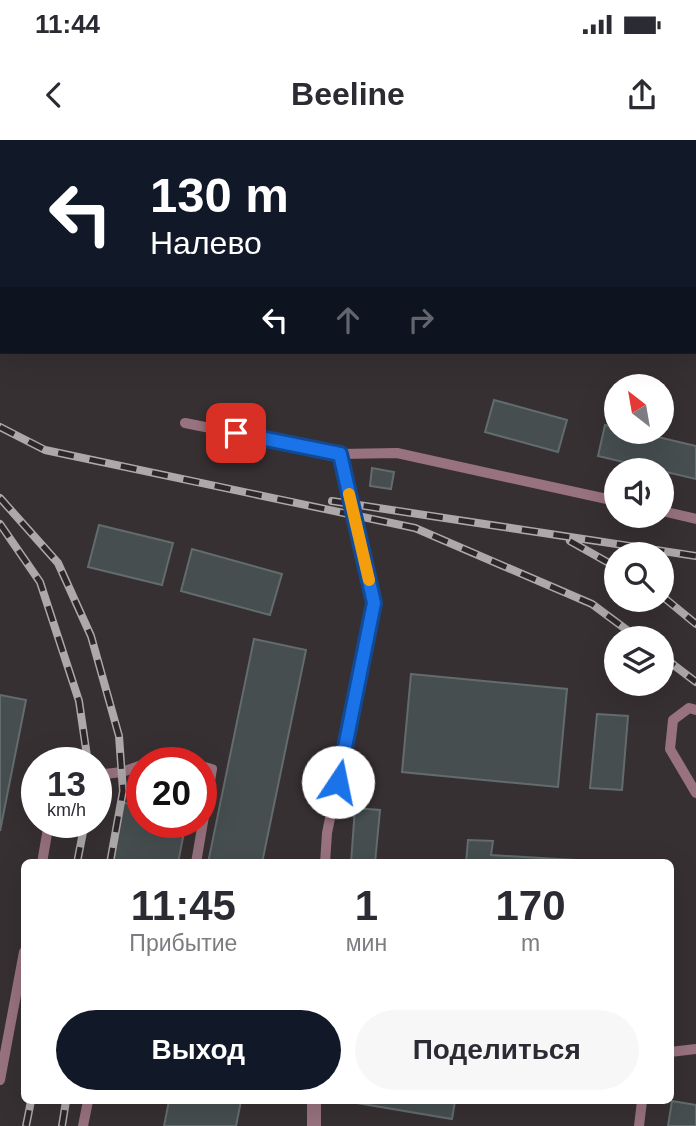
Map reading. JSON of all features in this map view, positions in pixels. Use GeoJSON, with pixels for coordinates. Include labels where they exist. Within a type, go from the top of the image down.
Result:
{"type":"FeatureCollection","features":[{"type":"Feature","properties":{"kind":"street"},"geometry":{"type":"LineString","coordinates":[[314,1104],[314,1126]]}},
{"type":"Feature","properties":{"kind":"lane"},"geometry":{"type":"LineString","coordinates":[[184,423],[340,454],[397,453],[604,498]]}},
{"type":"Feature","properties":{"kind":"lane"},"geometry":{"type":"LineString","coordinates":[[325,859],[327,833],[374,603],[340,454]]}},
{"type":"Feature","properties":{"kind":"lane"},"geometry":{"type":"LineString","coordinates":[[674,514],[696,519]]}},
{"type":"Feature","properties":{"kind":"lane"},"geometry":{"type":"LineString","coordinates":[[696,710],[689,708],[673,720],[670,749],[696,793]]}},
{"type":"Feature","properties":{"kind":"lane"},"geometry":{"type":"LineString","coordinates":[[43,859],[47,838]]}},
{"type":"Feature","properties":{"kind":"lane"},"geometry":{"type":"LineString","coordinates":[[197,859],[200,838]]}},
{"type":"Feature","properties":{"kind":"lane"},"geometry":{"type":"LineString","coordinates":[[0,1080],[21,968]]}},
{"type":"Feature","properties":{"kind":"lane"},"geometry":{"type":"LineString","coordinates":[[674,1052],[696,1049]]}},
{"type":"Feature","properties":{"kind":"lane"},"geometry":{"type":"LineString","coordinates":[[83,1126],[87,1104]]}},
{"type":"Feature","properties":{"kind":"lane"},"geometry":{"type":"LineString","coordinates":[[639,1126],[642,1104]]}},
{"type":"Feature","properties":{"kind":"building"},"geometry":{"type":"Polygon","coordinates":[[[494,400],[567,420],[558,452],[485,432],[494,400]]]}},
{"type":"Feature","properties":{"kind":"building"},"geometry":{"type":"Polygon","coordinates":[[[604,429],[604,444],[674,444],[674,441],[696,446],[696,479],[674,474],[674,458],[598,456],[604,429]]]}},
{"type":"Feature","properties":{"kind":"building"},"geometry":{"type":"Polygon","coordinates":[[[372,468],[394,472],[391,489],[370,486],[372,468]]]}},
{"type":"Feature","properties":{"kind":"building"},"geometry":{"type":"Polygon","coordinates":[[[99,525],[173,543],[162,585],[88,567],[99,525]]]}},
{"type":"Feature","properties":{"kind":"building"},"geometry":{"type":"Polygon","coordinates":[[[192,549],[282,574],[270,615],[181,591],[192,549]]]}},
{"type":"Feature","properties":{"kind":"building"},"geometry":{"type":"Polygon","coordinates":[[[254,639],[306,650],[263,859],[209,859],[213,838],[217,838],[217,819],[254,639]]]}},
{"type":"Feature","properties":{"kind":"building"},"geometry":{"type":"Polygon","coordinates":[[[411,674],[567,689],[558,787],[402,772],[411,674]]]}},
{"type":"Feature","properties":{"kind":"building"},"geometry":{"type":"Polygon","coordinates":[[[0,695],[26,700],[0,831],[0,695]]]}},
{"type":"Feature","properties":{"kind":"building"},"geometry":{"type":"Polygon","coordinates":[[[597,714],[628,716],[622,790],[590,788],[597,714]]]}},
{"type":"Feature","properties":{"kind":"building"},"geometry":{"type":"Polygon","coordinates":[[[120,802],[126,803],[126,838],[183,838],[179,859],[109,859],[120,802]]]}},
{"type":"Feature","properties":{"kind":"building"},"geometry":{"type":"Polygon","coordinates":[[[355,808],[380,810],[375,859],[351,859],[355,808]]]}},
{"type":"Feature","properties":{"kind":"building"},"geometry":{"type":"Polygon","coordinates":[[[468,840],[493,841],[491,855],[557,859],[466,859],[468,840]]]}},
{"type":"Feature","properties":{"kind":"building"},"geometry":{"type":"Polygon","coordinates":[[[674,1101],[696,1105],[696,1126],[668,1126],[674,1101]]]}},
{"type":"Feature","properties":{"kind":"building"},"geometry":{"type":"Polygon","coordinates":[[[168,1104],[240,1104],[236,1126],[164,1126],[168,1104]]]}},
{"type":"Feature","properties":{"kind":"building"},"geometry":{"type":"Polygon","coordinates":[[[363,1104],[454,1104],[452,1119],[363,1104]]]}},
{"type":"Feature","properties":{"kind":"railway"},"geometry":{"type":"LineString","coordinates":[[0,427],[45,450],[415,528],[592,604],[622,626]]}},
{"type":"Feature","properties":{"kind":"railway"},"geometry":{"type":"LineString","coordinates":[[0,498],[58,563],[91,636],[119,736],[123,791],[111,859]]}},
{"type":"Feature","properties":{"kind":"railway"},"geometry":{"type":"LineString","coordinates":[[332,501],[696,556]]}},
{"type":"Feature","properties":{"kind":"railway"},"geometry":{"type":"LineString","coordinates":[[0,524],[40,582],[79,701],[86,747]]}},
{"type":"Feature","properties":{"kind":"railway"},"geometry":{"type":"LineString","coordinates":[[570,541],[604,560]]}},
{"type":"Feature","properties":{"kind":"railway"},"geometry":{"type":"LineString","coordinates":[[674,606],[696,624]]}},
{"type":"Feature","properties":{"kind":"railway"},"geometry":{"type":"LineString","coordinates":[[674,665],[696,682]]}},
{"type":"Feature","properties":{"kind":"railway"},"geometry":{"type":"LineString","coordinates":[[78,859],[82,838]]}},
{"type":"Feature","properties":{"kind":"railway"},"geometry":{"type":"LineString","coordinates":[[26,1126],[30,1104]]}},
{"type":"Feature","properties":{"kind":"railway"},"geometry":{"type":"LineString","coordinates":[[62,1126],[66,1104]]}},
{"type":"Feature","properties":{"kind":"slow traffic"},"geometry":{"type":"LineString","coordinates":[[349,494],[369,580]]}},
{"type":"Feature","properties":{"kind":"route"},"geometry":{"type":"LineString","coordinates":[[236,433],[340,454],[374,603],[338,782]]}}]}
